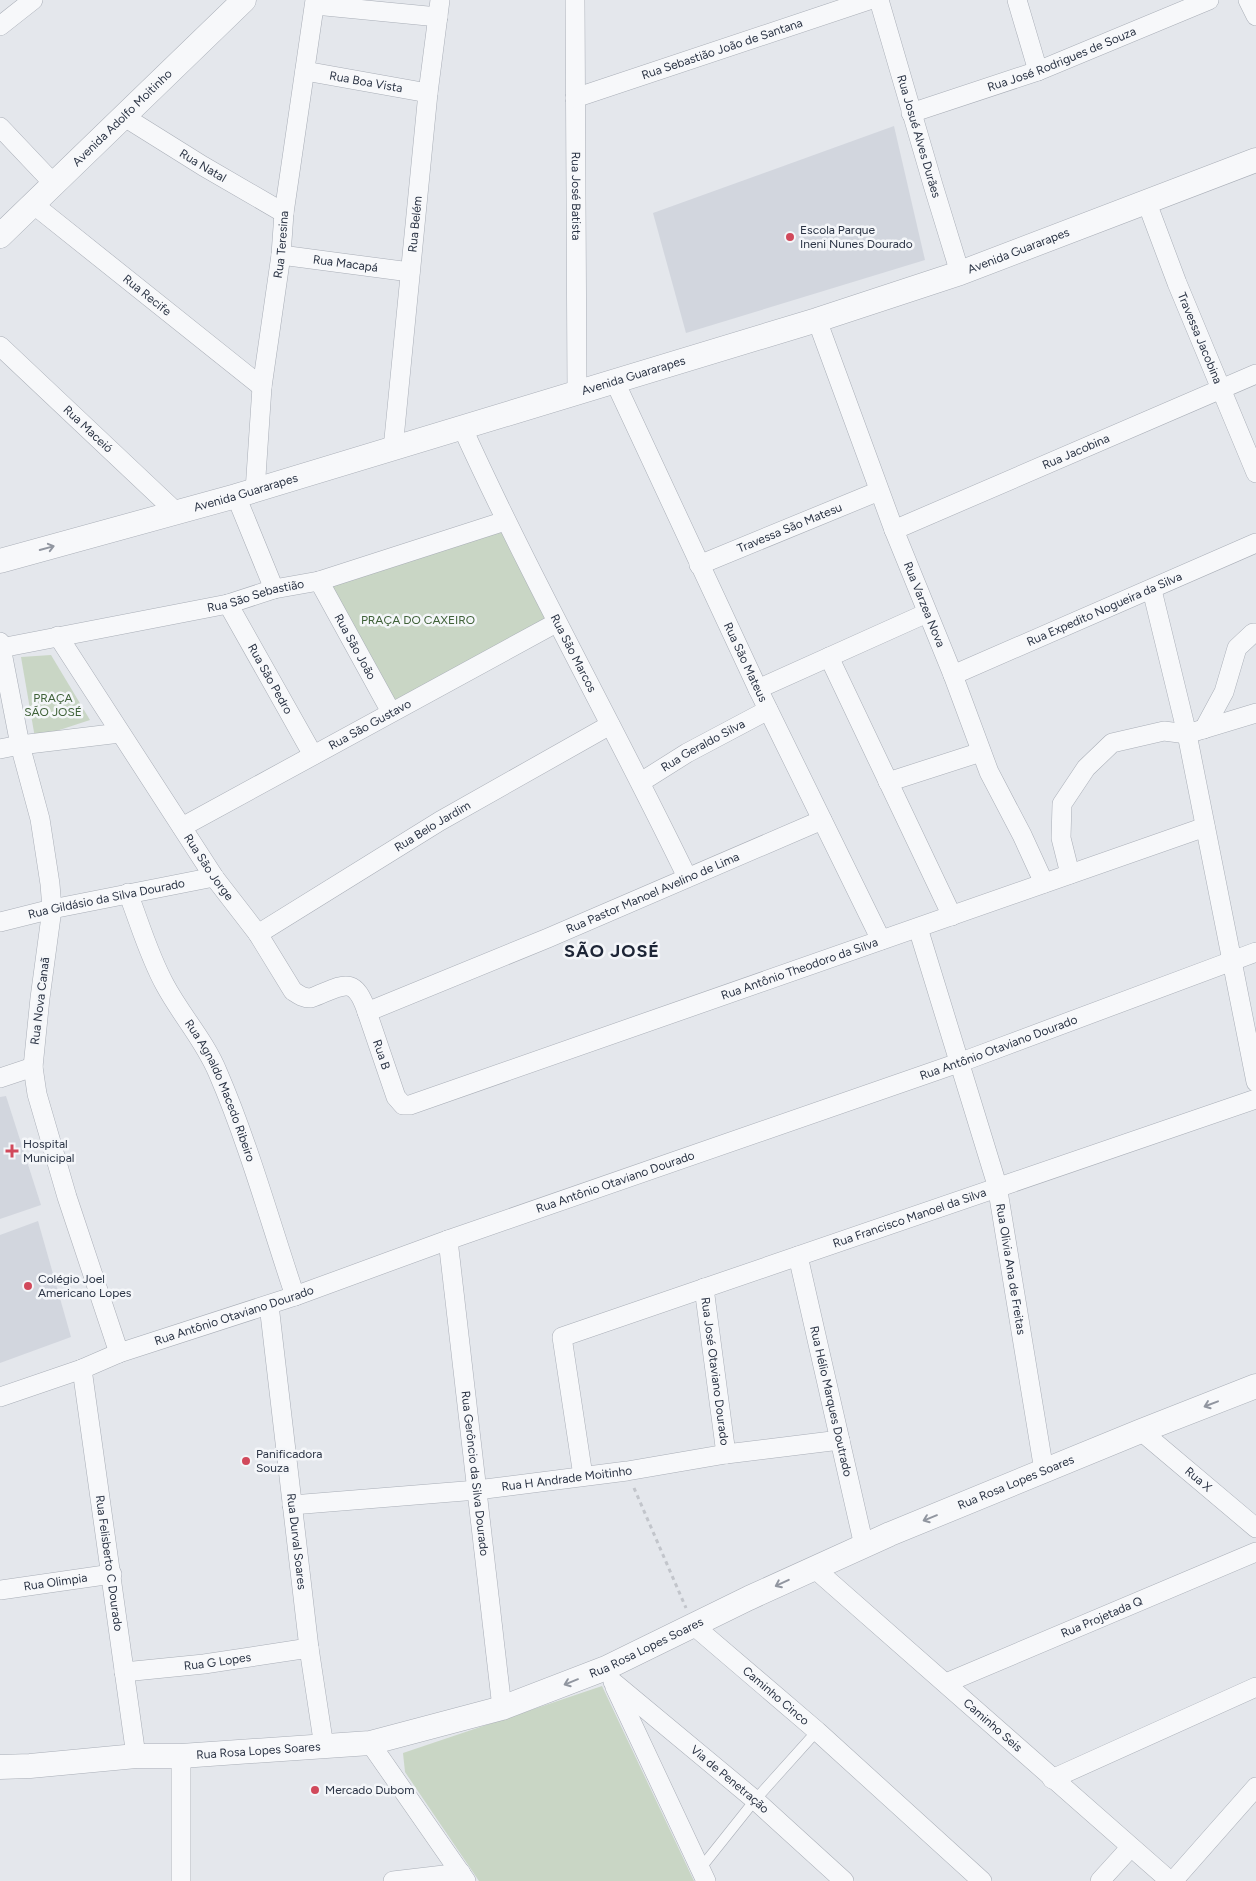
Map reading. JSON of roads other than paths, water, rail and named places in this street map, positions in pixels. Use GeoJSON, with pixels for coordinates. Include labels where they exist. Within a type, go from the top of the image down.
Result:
{"type":"FeatureCollection","features":[{"type":"Feature","properties":{"kind":"street"},"geometry":{"type":"LineString","coordinates":[[0,26],[33,0]]}},
{"type":"Feature","properties":{"kind":"street","name":"Avenida Adolfo Moitinho"},"geometry":{"type":"LineString","coordinates":[[0,236],[244,0]]}},
{"type":"Feature","properties":{"kind":"street","name":"Rua José Batista"},"geometry":{"type":"LineString","coordinates":[[575,0],[577,394]]}},
{"type":"Feature","properties":{"kind":"street","name":"Rua Sebastião João de Santana"},"geometry":{"type":"LineString","coordinates":[[576,98],[869,0]]}},
{"type":"Feature","properties":{"kind":"street","name":"Rua Josué Alves Durães"},"geometry":{"type":"LineString","coordinates":[[879,0],[960,273]]}},
{"type":"Feature","properties":{"kind":"street"},"geometry":{"type":"LineString","coordinates":[[1017,0],[1038,71]]}},
{"type":"Feature","properties":{"kind":"street","name":"Rua José Rodrigues de Souza"},"geometry":{"type":"LineString","coordinates":[[911,113],[1038,71],[1209,0]]}},
{"type":"Feature","properties":{"kind":"street"},"geometry":{"type":"LineString","coordinates":[[315,2],[439,8]]}},
{"type":"Feature","properties":{"kind":"street","name":"Rua Teresina"},"geometry":{"type":"LineString","coordinates":[[245,493],[281,255],[284,213],[315,2]]}},
{"type":"Feature","properties":{"kind":"street","name":"Rua Belém"},"geometry":{"type":"LineString","coordinates":[[393,449],[428,93],[439,8]]}},
{"type":"Feature","properties":{"kind":"street","name":"Rua Boa Vista"},"geometry":{"type":"LineString","coordinates":[[305,71],[428,93]]}},
{"type":"Feature","properties":{"kind":"street","name":"Rua Natal"},"geometry":{"type":"LineString","coordinates":[[124,116],[284,213]]}},
{"type":"Feature","properties":{"kind":"street"},"geometry":{"type":"LineString","coordinates":[[0,128],[53,183]]}},
{"type":"Feature","properties":{"kind":"street","name":"Avenida Guararapes"},"geometry":{"type":"LineString","coordinates":[[0,561],[245,493],[463,429],[817,320],[960,273],[1256,160]]}},
{"type":"Feature","properties":{"kind":"street","name":"Travessa Jacobina"},"geometry":{"type":"LineString","coordinates":[[1147,203],[1220,390],[1256,473]]}},
{"type":"Feature","properties":{"kind":"street","name":"Rua Recife"},"geometry":{"type":"LineString","coordinates":[[33,204],[262,387]]}},
{"type":"Feature","properties":{"kind":"street","name":"Rua Macapá"},"geometry":{"type":"LineString","coordinates":[[281,255],[410,272]]}},
{"type":"Feature","properties":{"kind":"street","name":"Rua Varzea Nova"},"geometry":{"type":"LineString","coordinates":[[817,320],[879,491],[953,675],[989,772],[1022,835],[1044,883]]}},
{"type":"Feature","properties":{"kind":"street","name":"Rua Maceió"},"geometry":{"type":"LineString","coordinates":[[0,346],[176,512]]}},
{"type":"Feature","properties":{"kind":"street","name":"Rua Jacobina"},"geometry":{"type":"LineString","coordinates":[[894,530],[1256,374]]}},
{"type":"Feature","properties":{"kind":"street","name":"Rua São Mateus"},"geometry":{"type":"LineString","coordinates":[[615,382],[768,710],[881,940]]}},
{"type":"Feature","properties":{"kind":"street","name":"Rua São Marcos"},"geometry":{"type":"LineString","coordinates":[[463,429],[556,623],[641,782],[687,877]]}},
{"type":"Feature","properties":{"kind":"street","name":"Travessa São Matesu"},"geometry":{"type":"LineString","coordinates":[[699,564],[879,491]]}},
{"type":"Feature","properties":{"kind":"street"},"geometry":{"type":"LineString","coordinates":[[245,493],[274,590]]}},
{"type":"Feature","properties":{"kind":"street","name":"Rua São Sebastião"},"geometry":{"type":"LineString","coordinates":[[0,645],[228,604],[274,590],[318,580],[506,521]]}},
{"type":"Feature","properties":{"kind":"street","name":"Rua Expedito Nogueira da Silva"},"geometry":{"type":"LineString","coordinates":[[953,675],[1152,590],[1256,543]]}},
{"type":"Feature","properties":{"kind":"street","name":"Rua São João"},"geometry":{"type":"LineString","coordinates":[[318,580],[391,712]]}},
{"type":"Feature","properties":{"kind":"street"},"geometry":{"type":"LineString","coordinates":[[1152,590],[1195,732],[1205,827],[1256,1082]]}},
{"type":"Feature","properties":{"kind":"street","name":"Rua São Pedro"},"geometry":{"type":"LineString","coordinates":[[228,604],[313,754]]}},
{"type":"Feature","properties":{"kind":"street"},"geometry":{"type":"LineString","coordinates":[[758,689],[927,613]]}},
{"type":"Feature","properties":{"kind":"street","name":"Rua São Gustavo"},"geometry":{"type":"LineString","coordinates":[[182,827],[556,623]]}},
{"type":"Feature","properties":{"kind":"street"},"geometry":{"type":"LineString","coordinates":[[1195,732],[1224,692],[1237,648],[1253,633],[1256,633]]}},
{"type":"Feature","properties":{"kind":"street","name":"Rua São Jorge"},"geometry":{"type":"LineString","coordinates":[[58,636],[214,877],[258,934],[293,991],[300,996],[311,998],[344,986],[353,987],[362,997],[368,1012]]}},
{"type":"Feature","properties":{"kind":"street","name":"Rua Nova Canaã"},"geometry":{"type":"LineString","coordinates":[[0,645],[20,745],[40,819],[50,884],[52,909],[33,1067],[37,1094],[67,1197],[119,1353]]}},
{"type":"Feature","properties":{"kind":"street"},"geometry":{"type":"LineString","coordinates":[[829,657],[952,916]]}},
{"type":"Feature","properties":{"kind":"street","name":"Rua Geraldo Silva"},"geometry":{"type":"LineString","coordinates":[[641,782],[686,753],[768,710]]}},
{"type":"Feature","properties":{"kind":"street"},"geometry":{"type":"LineString","coordinates":[[1070,874],[1061,838],[1062,804],[1086,768],[1112,744],[1164,731],[1195,732],[1256,713]]}},
{"type":"Feature","properties":{"kind":"street","name":"Rua Belo Jardim"},"geometry":{"type":"LineString","coordinates":[[258,934],[440,821],[610,725]]}},
{"type":"Feature","properties":{"kind":"street"},"geometry":{"type":"LineString","coordinates":[[0,749],[120,733]]}},
{"type":"Feature","properties":{"kind":"street"},"geometry":{"type":"LineString","coordinates":[[888,782],[982,752]]}},
{"type":"Feature","properties":{"kind":"street","name":"Rua Pastor Manoel Avelino de Lima"},"geometry":{"type":"LineString","coordinates":[[368,1012],[548,938],[822,820]]}},
{"type":"Feature","properties":{"kind":"street","name":"Rua Antônio Theodoro da Silva"},"geometry":{"type":"LineString","coordinates":[[396,1097],[403,1105],[410,1105],[1205,827]]}},
{"type":"Feature","properties":{"kind":"street","name":"Rua Gildásio da Silva Dourado"},"geometry":{"type":"LineString","coordinates":[[0,922],[128,893],[214,877]]}},
{"type":"Feature","properties":{"kind":"street","name":"Rua Agnaldo Macedo Ribeiro"},"geometry":{"type":"LineString","coordinates":[[128,893],[164,984],[201,1040],[218,1071],[235,1116],[295,1296]]}},
{"type":"Feature","properties":{"kind":"street","name":"Rua Olivia Ana de Freitas"},"geometry":{"type":"LineString","coordinates":[[918,928],[998,1187],[1044,1471]]}},
{"type":"Feature","properties":{"kind":"street","name":"Rua Antônio Otaviano Dourado"},"geometry":{"type":"LineString","coordinates":[[0,1397],[82,1369],[119,1353],[269,1305],[448,1240],[960,1062],[1256,952]]}},
{"type":"Feature","properties":{"kind":"street","name":"Rua B"},"geometry":{"type":"LineString","coordinates":[[368,1012],[396,1097]]}},
{"type":"Feature","properties":{"kind":"street"},"geometry":{"type":"LineString","coordinates":[[0,1078],[33,1067]]}},
{"type":"Feature","properties":{"kind":"street","name":"Rua Francisco Manoel da Silva"},"geometry":{"type":"LineString","coordinates":[[582,1476],[562,1337],[1256,1099]]}},
{"type":"Feature","properties":{"kind":"street","name":"Rua Gerôncio da Silva Dourado"},"geometry":{"type":"LineString","coordinates":[[448,1240],[502,1708]]}},
{"type":"Feature","properties":{"kind":"street","name":"Rua Hélio Marques Doutrado"},"geometry":{"type":"LineString","coordinates":[[798,1256],[864,1546]]}},
{"type":"Feature","properties":{"kind":"street","name":"Rua José Otaviano Dourado"},"geometry":{"type":"LineString","coordinates":[[704,1288],[726,1454]]}},
{"type":"Feature","properties":{"kind":"street","name":"Rua Durval Soares"},"geometry":{"type":"LineString","coordinates":[[269,1305],[309,1648],[324,1747]]}},
{"type":"Feature","properties":{"kind":"street","name":"Rua Felisberto C Dourado"},"geometry":{"type":"LineString","coordinates":[[82,1369],[136,1756]]}},
{"type":"Feature","properties":{"kind":"street","name":"Rua Rosa Lopes Soares"},"geometry":{"type":"LineString","coordinates":[[0,1767],[136,1756],[181,1756],[370,1743],[502,1708],[609,1675],[693,1625],[814,1568],[1141,1431],[1256,1386]]}},
{"type":"Feature","properties":{"kind":"street","name":"Rua X"},"geometry":{"type":"LineString","coordinates":[[1141,1431],[1256,1528]]}},
{"type":"Feature","properties":{"kind":"street","name":"Rua H Andrade Moitinho"},"geometry":{"type":"LineString","coordinates":[[292,1505],[477,1490],[627,1471],[726,1454],[840,1440]]}},
{"type":"Feature","properties":{"kind":"street","name":"Rua Projetada Q"},"geometry":{"type":"LineString","coordinates":[[946,1683],[1256,1552]]}},
{"type":"Feature","properties":{"kind":"street","name":"Caminho Seis"},"geometry":{"type":"LineString","coordinates":[[814,1568],[1130,1848],[1171,1881]]}},
{"type":"Feature","properties":{"kind":"street","name":"Rua Olimpia"},"geometry":{"type":"LineString","coordinates":[[0,1590],[112,1574]]}},
{"type":"Feature","properties":{"kind":"street","name":"Caminho Cinco"},"geometry":{"type":"LineString","coordinates":[[693,1625],[817,1731],[982,1881]]}},
{"type":"Feature","properties":{"kind":"street","name":"Rua G Lopes"},"geometry":{"type":"LineString","coordinates":[[124,1672],[204,1664],[309,1648]]}},
{"type":"Feature","properties":{"kind":"street"},"geometry":{"type":"LineString","coordinates":[[609,1675],[703,1875]]}},
{"type":"Feature","properties":{"kind":"street","name":"Via de Penetração"},"geometry":{"type":"LineString","coordinates":[[609,1675],[755,1800],[844,1881]]}},
{"type":"Feature","properties":{"kind":"street"},"geometry":{"type":"LineString","coordinates":[[1052,1779],[1256,1687]]}},
{"type":"Feature","properties":{"kind":"street"},"geometry":{"type":"LineString","coordinates":[[370,1743],[464,1877]]}},
{"type":"Feature","properties":{"kind":"street"},"geometry":{"type":"LineString","coordinates":[[181,1756],[181,1881]]}},
{"type":"Feature","properties":{"kind":"street"},"geometry":{"type":"LineString","coordinates":[[1171,1881],[1256,1787]]}},
{"type":"Feature","properties":{"kind":"street"},"geometry":{"type":"LineString","coordinates":[[1100,1881],[1130,1848]]}},
{"type":"Feature","properties":{"kind":"street"},"geometry":{"type":"LineString","coordinates":[[394,1881],[464,1877]]}},
{"type":"Feature","properties":{"kind":"lane"},"geometry":{"type":"LineString","coordinates":[[703,1875],[755,1800],[817,1731]]}},
{"type":"Feature","properties":{"kind":"place","name":"Escola Parque Ineni Nunes Dourado"},"geometry":{"type":"Point","coordinates":[790,237]}},
{"type":"Feature","properties":{"kind":"place","name":"Hospital Municipal"},"geometry":{"type":"Point","coordinates":[12,1151]}},
{"type":"Feature","properties":{"kind":"place","name":"Colégio Joel Americano Lopes"},"geometry":{"type":"Point","coordinates":[28,1286]}},
{"type":"Feature","properties":{"kind":"place","name":"Panificadora Souza"},"geometry":{"type":"Point","coordinates":[246,1461]}},
{"type":"Feature","properties":{"kind":"place","name":"Mercado Dubom"},"geometry":{"type":"Point","coordinates":[315,1790]}},
{"type":"Feature","properties":{"kind":"district","name":"SÃO JOSÉ"},"geometry":{"type":"Point","coordinates":[612,951]}},
{"type":"Feature","properties":{"kind":"park label","name":"PRAÇA DO CAXEIRO"},"geometry":{"type":"Point","coordinates":[418,620]}},
{"type":"Feature","properties":{"kind":"park label","name":"PRAÇA SÃO JOSÉ"},"geometry":{"type":"Point","coordinates":[53,705]}}]}
